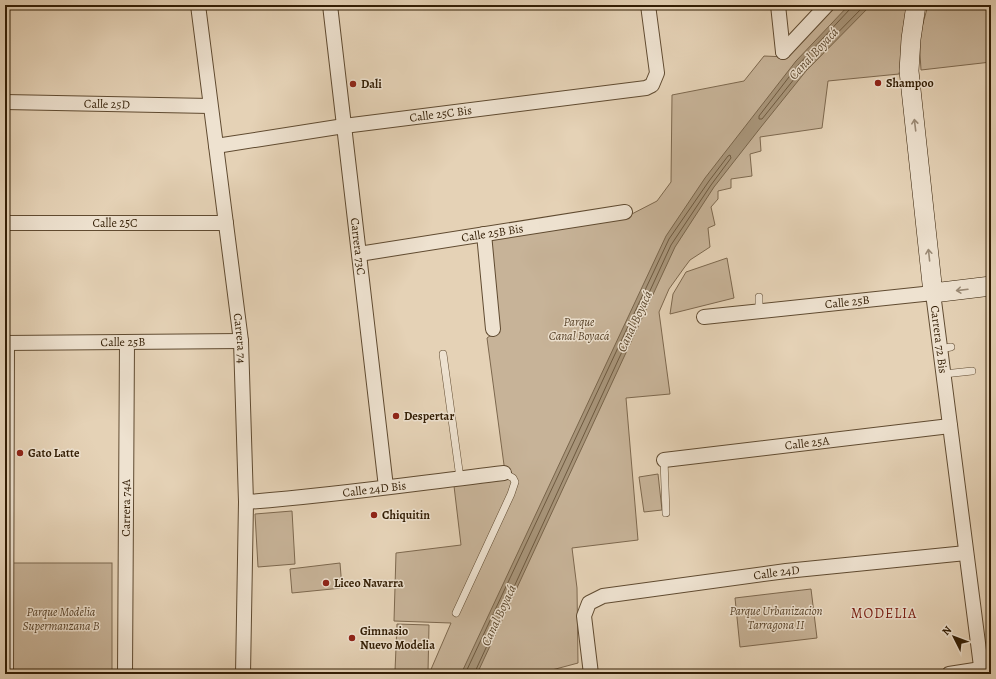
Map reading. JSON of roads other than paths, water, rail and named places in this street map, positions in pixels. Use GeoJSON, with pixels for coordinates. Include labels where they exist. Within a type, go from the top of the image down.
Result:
{"type":"FeatureCollection","features":[{"type":"Feature","properties":{"kind":"street","name":"Carrera 74"},"geometry":{"type":"LineString","coordinates":[[198,5],[241,341],[246,502],[243,674]]}},
{"type":"Feature","properties":{"kind":"street","name":"Carrera 73C"},"geometry":{"type":"LineString","coordinates":[[330,5],[386,487]]}},
{"type":"Feature","properties":{"kind":"street","name":"Calle 25C Bis"},"geometry":{"type":"LineString","coordinates":[[216,146],[344,126],[646,88],[652,84],[657,73],[648,5]]}},
{"type":"Feature","properties":{"kind":"street"},"geometry":{"type":"LineString","coordinates":[[778,5],[783,52],[827,5]]}},
{"type":"Feature","properties":{"kind":"street","name":"Carrera 72 Bis"},"geometry":{"type":"LineString","coordinates":[[916,5],[911,39],[909,71],[933,293],[946,349],[944,374],[981,671]]}},
{"type":"Feature","properties":{"kind":"street","name":"Calle 25D"},"geometry":{"type":"LineString","coordinates":[[5,102],[210,106]]}},
{"type":"Feature","properties":{"kind":"street","name":"Calle 25B Bis"},"geometry":{"type":"LineString","coordinates":[[359,254],[625,212]]}},
{"type":"Feature","properties":{"kind":"street","name":"Calle 25C"},"geometry":{"type":"LineString","coordinates":[[5,223],[226,223]]}},
{"type":"Feature","properties":{"kind":"street"},"geometry":{"type":"LineString","coordinates":[[484,234],[493,329]]}},
{"type":"Feature","properties":{"kind":"street","name":"Calle 25B"},"geometry":{"type":"LineString","coordinates":[[704,317],[759,304],[933,293],[991,286]]}},
{"type":"Feature","properties":{"kind":"street","name":"Calle 25B"},"geometry":{"type":"LineString","coordinates":[[6,343],[241,341]]}},
{"type":"Feature","properties":{"kind":"street","name":"Carrera 74A"},"geometry":{"type":"LineString","coordinates":[[125,674],[128,342]]}},
{"type":"Feature","properties":{"kind":"street"},"geometry":{"type":"LineString","coordinates":[[6,343],[6,674]]}},
{"type":"Feature","properties":{"kind":"street","name":"Calle 25A"},"geometry":{"type":"LineString","coordinates":[[664,460],[950,426]]}},
{"type":"Feature","properties":{"kind":"street","name":"Calle 24D Bis"},"geometry":{"type":"LineString","coordinates":[[246,502],[386,487],[504,472]]}},
{"type":"Feature","properties":{"kind":"street","name":"Calle 24D"},"geometry":{"type":"LineString","coordinates":[[591,674],[584,616],[589,603],[603,596],[786,571],[966,553]]}},
{"type":"Feature","properties":{"kind":"street"},"geometry":{"type":"LineString","coordinates":[[949,674],[981,671]]}},
{"type":"Feature","properties":{"kind":"lane"},"geometry":{"type":"LineString","coordinates":[[443,354],[460,478]]}},
{"type":"Feature","properties":{"kind":"lane"},"geometry":{"type":"LineString","coordinates":[[944,374],[972,371]]}},
{"type":"Feature","properties":{"kind":"lane"},"geometry":{"type":"LineString","coordinates":[[664,460],[666,513]]}},
{"type":"Feature","properties":{"kind":"lane"},"geometry":{"type":"LineString","coordinates":[[456,613],[511,494],[514,482],[513,478],[504,472]]}},
{"type":"Feature","properties":{"kind":"water","name":"Canal Boyacá"},"geometry":{"type":"Polygon","coordinates":[[[849,5],[871,5],[806,71],[714,187],[675,247],[477,674],[461,674],[666,236],[705,178],[796,61],[849,5]]]}},
{"type":"Feature","properties":{"kind":"place","name":"Shampoo"},"geometry":{"type":"Point","coordinates":[878,83]}},
{"type":"Feature","properties":{"kind":"place","name":"Dali"},"geometry":{"type":"Point","coordinates":[353,84]}},
{"type":"Feature","properties":{"kind":"place","name":"Despertar"},"geometry":{"type":"Point","coordinates":[396,416]}},
{"type":"Feature","properties":{"kind":"place","name":"Gato Latte"},"geometry":{"type":"Point","coordinates":[20,453]}},
{"type":"Feature","properties":{"kind":"place","name":"Chiquitin"},"geometry":{"type":"Point","coordinates":[374,515]}},
{"type":"Feature","properties":{"kind":"place","name":"Liceo Navarra"},"geometry":{"type":"Point","coordinates":[326,583]}},
{"type":"Feature","properties":{"kind":"place","name":"Gimnasio Nuevo Modelia"},"geometry":{"type":"Point","coordinates":[352,638]}},
{"type":"Feature","properties":{"kind":"district","name":"MODELIA"},"geometry":{"type":"Point","coordinates":[884,613]}},
{"type":"Feature","properties":{"kind":"park label","name":"Parque Canal Boyacá"},"geometry":{"type":"Point","coordinates":[579,329]}},
{"type":"Feature","properties":{"kind":"park label","name":"Parque Urbanizacion Tarragona II"},"geometry":{"type":"Point","coordinates":[776,618]}},
{"type":"Feature","properties":{"kind":"park label","name":"Parque Modelia Supermanzana B"},"geometry":{"type":"Point","coordinates":[61,619]}}]}
